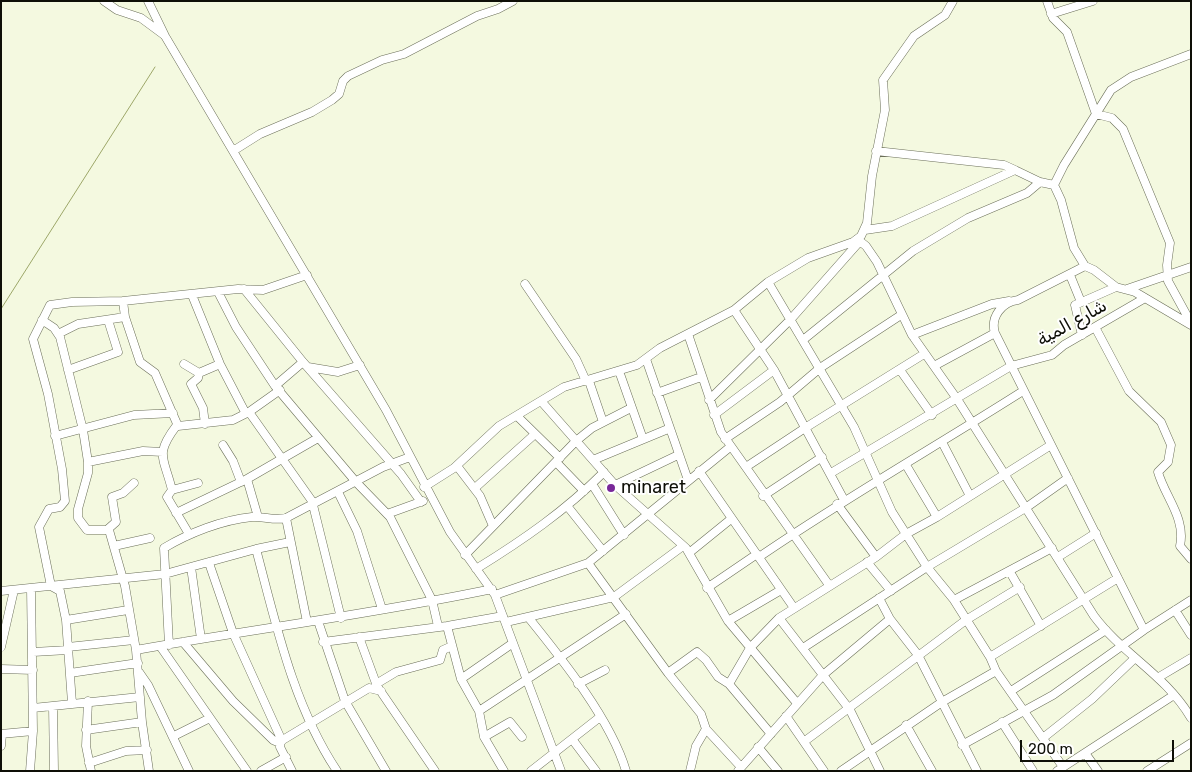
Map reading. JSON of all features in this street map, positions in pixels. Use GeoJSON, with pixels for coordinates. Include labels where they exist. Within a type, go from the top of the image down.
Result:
{"type":"FeatureCollection","features":[{"type":"Feature","properties":{"kind":"street"},"geometry":{"type":"LineString","coordinates":[[104,1],[117,10],[141,18],[165,36]]}},
{"type":"Feature","properties":{"kind":"street"},"geometry":{"type":"LineString","coordinates":[[148,1],[165,36],[360,365],[431,499],[465,555],[494,592],[561,771]]}},
{"type":"Feature","properties":{"kind":"street"},"geometry":{"type":"LineString","coordinates":[[233,151],[260,134],[312,112],[332,100],[339,94],[343,81],[348,76],[382,60],[404,54],[477,16],[498,9],[513,1]]}},
{"type":"Feature","properties":{"kind":"street"},"geometry":{"type":"LineString","coordinates":[[709,400],[791,319],[859,240],[865,230],[876,151],[885,110],[883,80],[914,36],[945,15],[953,1]]}},
{"type":"Feature","properties":{"kind":"street"},"geometry":{"type":"LineString","coordinates":[[1047,1],[1051,14],[1067,32],[1096,114]]}},
{"type":"Feature","properties":{"kind":"street"},"geometry":{"type":"LineString","coordinates":[[1051,14],[1093,1]]}},
{"type":"Feature","properties":{"kind":"street"},"geometry":{"type":"LineString","coordinates":[[1054,185],[1064,165],[1111,90],[1119,83],[1157,66],[1191,54]]}},
{"type":"Feature","properties":{"kind":"street"},"geometry":{"type":"LineString","coordinates":[[1096,114],[1112,118],[1123,129],[1170,243],[1167,276],[1171,288],[1191,324]]}},
{"type":"Feature","properties":{"kind":"street"},"geometry":{"type":"LineString","coordinates":[[876,151],[998,164],[1040,182],[1054,185]]}},
{"type":"Feature","properties":{"kind":"street"},"geometry":{"type":"LineString","coordinates":[[865,230],[892,226],[1015,170]]}},
{"type":"Feature","properties":{"kind":"street"},"geometry":{"type":"LineString","coordinates":[[803,340],[845,304],[884,276],[913,251],[968,218],[1027,193],[1040,182]]}},
{"type":"Feature","properties":{"kind":"street"},"geometry":{"type":"LineString","coordinates":[[1054,185],[1061,200],[1074,248],[1085,266],[1094,270],[1116,287],[1127,289],[1191,324]]}},
{"type":"Feature","properties":{"kind":"street"},"geometry":{"type":"LineString","coordinates":[[859,240],[870,252],[884,276],[912,335],[1027,507],[1084,599],[1106,630],[1122,647],[1159,677],[1191,718]]}},
{"type":"Feature","properties":{"kind":"street"},"geometry":{"type":"LineString","coordinates":[[424,487],[457,466],[489,434],[564,387],[637,365],[654,351],[734,310],[768,282],[813,256],[859,240]]}},
{"type":"Feature","properties":{"kind":"street"},"geometry":{"type":"LineString","coordinates":[[912,335],[992,304],[1018,300],[1085,266]]}},
{"type":"Feature","properties":{"kind":"street"},"geometry":{"type":"LineString","coordinates":[[1127,289],[1191,267]]}},
{"type":"Feature","properties":{"kind":"street"},"geometry":{"type":"LineString","coordinates":[[1070,274],[1081,302]]}},
{"type":"Feature","properties":{"kind":"street"},"geometry":{"type":"LineString","coordinates":[[63,506],[65,501],[63,479],[56,436],[34,339],[48,307],[53,303],[124,301],[244,289],[269,289],[307,275]]}},
{"type":"Feature","properties":{"kind":"street"},"geometry":{"type":"LineString","coordinates":[[768,282],[842,407],[892,512],[927,567],[954,600],[990,657],[996,671],[1043,738],[1060,769],[1174,695]]}},
{"type":"Feature","properties":{"kind":"street"},"geometry":{"type":"LineString","coordinates":[[524,284],[576,359],[588,381],[603,422]]}},
{"type":"Feature","properties":{"kind":"street"},"geometry":{"type":"LineString","coordinates":[[1082,336],[1074,307],[1081,302],[1116,287]]}},
{"type":"Feature","properties":{"kind":"street"},"geometry":{"type":"LineString","coordinates":[[244,289],[306,365],[392,464],[421,502]]}},
{"type":"Feature","properties":{"kind":"street"},"geometry":{"type":"LineString","coordinates":[[218,292],[236,327],[278,388],[356,482],[388,514],[432,600],[438,626]]}},
{"type":"Feature","properties":{"kind":"street"},"geometry":{"type":"LineString","coordinates":[[192,295],[220,364],[247,412],[283,459],[314,505],[341,618]]}},
{"type":"Feature","properties":{"kind":"street","name":"شارع المية"},"geometry":{"type":"LineString","coordinates":[[831,473],[932,415],[1011,366],[1052,355],[1064,345],[1145,298]]}},
{"type":"Feature","properties":{"kind":"street"},"geometry":{"type":"LineString","coordinates":[[124,301],[125,318],[140,362],[154,371],[174,413],[178,426]]}},
{"type":"Feature","properties":{"kind":"street"},"geometry":{"type":"LineString","coordinates":[[1009,301],[994,317],[992,324],[995,333],[1144,630]]}},
{"type":"Feature","properties":{"kind":"street"},"geometry":{"type":"LineString","coordinates":[[734,310],[774,370],[831,473],[841,502],[876,557]]}},
{"type":"Feature","properties":{"kind":"street"},"geometry":{"type":"LineString","coordinates":[[724,439],[787,396],[820,368],[901,315]]}},
{"type":"Feature","properties":{"kind":"street"},"geometry":{"type":"LineString","coordinates":[[58,334],[78,324],[125,318]]}},
{"type":"Feature","properties":{"kind":"street"},"geometry":{"type":"LineString","coordinates":[[42,320],[54,328],[58,334],[83,430],[88,473],[78,507],[78,518],[84,529],[108,529],[116,522],[112,497],[123,494],[134,483]]}},
{"type":"Feature","properties":{"kind":"street"},"geometry":{"type":"LineString","coordinates":[[68,370],[118,352],[108,320]]}},
{"type":"Feature","properties":{"kind":"street"},"geometry":{"type":"LineString","coordinates":[[1095,327],[1129,391],[1145,404],[1161,422],[1171,445],[1168,462],[1158,472],[1162,486],[1174,505],[1182,534],[1180,546],[1191,559]]}},
{"type":"Feature","properties":{"kind":"street"},"geometry":{"type":"LineString","coordinates":[[934,366],[995,333]]}},
{"type":"Feature","properties":{"kind":"street"},"geometry":{"type":"LineString","coordinates":[[688,334],[714,415],[724,439],[746,467],[764,496],[829,585]]}},
{"type":"Feature","properties":{"kind":"street"},"geometry":{"type":"LineString","coordinates":[[746,467],[924,354]]}},
{"type":"Feature","properties":{"kind":"street"},"geometry":{"type":"LineString","coordinates":[[646,359],[668,429],[688,480]]}},
{"type":"Feature","properties":{"kind":"street"},"geometry":{"type":"LineString","coordinates":[[184,364],[199,373]]}},
{"type":"Feature","properties":{"kind":"street"},"geometry":{"type":"LineString","coordinates":[[199,373],[220,364]]}},
{"type":"Feature","properties":{"kind":"street"},"geometry":{"type":"LineString","coordinates":[[306,365],[338,372],[360,365]]}},
{"type":"Feature","properties":{"kind":"street"},"geometry":{"type":"LineString","coordinates":[[172,490],[164,464],[163,452],[166,438],[178,426],[233,420],[247,412],[306,365]]}},
{"type":"Feature","properties":{"kind":"street"},"geometry":{"type":"LineString","coordinates":[[714,415],[774,370]]}},
{"type":"Feature","properties":{"kind":"street"},"geometry":{"type":"LineString","coordinates":[[900,370],[932,415]]}},
{"type":"Feature","properties":{"kind":"street"},"geometry":{"type":"LineString","coordinates":[[619,371],[642,440]]}},
{"type":"Feature","properties":{"kind":"street"},"geometry":{"type":"LineString","coordinates":[[199,373],[198,378],[191,384],[204,408],[205,424]]}},
{"type":"Feature","properties":{"kind":"street"},"geometry":{"type":"LineString","coordinates":[[657,392],[701,377]]}},
{"type":"Feature","properties":{"kind":"street"},"geometry":{"type":"LineString","coordinates":[[707,588],[841,502],[906,465],[1023,391]]}},
{"type":"Feature","properties":{"kind":"street"},"geometry":{"type":"LineString","coordinates":[[541,402],[616,485],[689,553],[707,588],[728,621],[796,702]]}},
{"type":"Feature","properties":{"kind":"street"},"geometry":{"type":"LineString","coordinates":[[465,555],[576,441],[603,422],[631,408]]}},
{"type":"Feature","properties":{"kind":"street"},"geometry":{"type":"LineString","coordinates":[[56,436],[134,415],[174,413]]}},
{"type":"Feature","properties":{"kind":"street"},"geometry":{"type":"LineString","coordinates":[[517,416],[584,491]]}},
{"type":"Feature","properties":{"kind":"street"},"geometry":{"type":"LineString","coordinates":[[593,460],[668,429]]}},
{"type":"Feature","properties":{"kind":"street"},"geometry":{"type":"LineString","coordinates":[[475,488],[535,434]]}},
{"type":"Feature","properties":{"kind":"street"},"geometry":{"type":"LineString","coordinates":[[176,513],[244,481],[318,438]]}},
{"type":"Feature","properties":{"kind":"street"},"geometry":{"type":"LineString","coordinates":[[942,442],[970,496]]}},
{"type":"Feature","properties":{"kind":"street"},"geometry":{"type":"LineString","coordinates":[[223,445],[244,481],[258,517]]}},
{"type":"Feature","properties":{"kind":"street"},"geometry":{"type":"LineString","coordinates":[[728,684],[750,648],[778,618],[876,557],[906,534],[937,517],[1051,445]]}},
{"type":"Feature","properties":{"kind":"street"},"geometry":{"type":"LineString","coordinates":[[136,650],[276,626],[341,618],[432,600],[494,592],[588,562],[624,535],[730,447]]}},
{"type":"Feature","properties":{"kind":"street"},"geometry":{"type":"LineString","coordinates":[[88,462],[144,451],[163,452]]}},
{"type":"Feature","properties":{"kind":"street"},"geometry":{"type":"LineString","coordinates":[[616,485],[678,455]]}},
{"type":"Feature","properties":{"kind":"street"},"geometry":{"type":"LineString","coordinates":[[168,645],[163,550],[189,534],[239,520],[258,517],[274,520],[286,518],[392,464],[410,457]]}},
{"type":"Feature","properties":{"kind":"street"},"geometry":{"type":"LineString","coordinates":[[764,496],[822,458]]}},
{"type":"Feature","properties":{"kind":"street"},"geometry":{"type":"LineString","coordinates":[[906,465],[937,517]]}},
{"type":"Feature","properties":{"kind":"street"},"geometry":{"type":"LineString","coordinates":[[457,466],[475,488],[493,526]]}},
{"type":"Feature","properties":{"kind":"street"},"geometry":{"type":"LineString","coordinates":[[699,471],[794,608]]}},
{"type":"Feature","properties":{"kind":"street"},"geometry":{"type":"LineString","coordinates":[[476,569],[532,534],[568,507],[604,472]]}},
{"type":"Feature","properties":{"kind":"street"},"geometry":{"type":"LineString","coordinates":[[803,648],[927,567],[1027,507],[1068,478]]}},
{"type":"Feature","properties":{"kind":"street"},"geometry":{"type":"LineString","coordinates":[[189,534],[167,497],[172,490],[198,483]]}},
{"type":"Feature","properties":{"kind":"street"},"geometry":{"type":"LineString","coordinates":[[592,484],[624,535]]}},
{"type":"Feature","properties":{"kind":"street"},"geometry":{"type":"LineString","coordinates":[[338,492],[357,531],[382,610]]}},
{"type":"Feature","properties":{"kind":"street"},"geometry":{"type":"LineString","coordinates":[[388,514],[431,499]]}},
{"type":"Feature","properties":{"kind":"street"},"geometry":{"type":"LineString","coordinates":[[51,586],[40,527],[50,509],[63,506],[78,507]]}},
{"type":"Feature","properties":{"kind":"street"},"geometry":{"type":"LineString","coordinates":[[568,507],[603,551]]}},
{"type":"Feature","properties":{"kind":"street"},"geometry":{"type":"LineString","coordinates":[[286,518],[307,622]]}},
{"type":"Feature","properties":{"kind":"street"},"geometry":{"type":"LineString","coordinates":[[689,553],[731,519]]}},
{"type":"Feature","properties":{"kind":"street"},"geometry":{"type":"LineString","coordinates":[[108,529],[123,580],[136,650],[142,722],[149,771]]}},
{"type":"Feature","properties":{"kind":"street"},"geometry":{"type":"LineString","coordinates":[[1058,557],[1096,533]]}},
{"type":"Feature","properties":{"kind":"street"},"geometry":{"type":"LineString","coordinates":[[114,546],[150,538]]}},
{"type":"Feature","properties":{"kind":"street"},"geometry":{"type":"LineString","coordinates":[[1,591],[123,580],[165,574],[256,549],[290,542]]}},
{"type":"Feature","properties":{"kind":"street"},"geometry":{"type":"LineString","coordinates":[[323,642],[438,626],[528,617],[614,597],[683,546]]}},
{"type":"Feature","properties":{"kind":"street"},"geometry":{"type":"LineString","coordinates":[[954,600],[1010,572],[1052,548]]}},
{"type":"Feature","properties":{"kind":"street"},"geometry":{"type":"LineString","coordinates":[[256,549],[276,626],[311,723],[337,771]]}},
{"type":"Feature","properties":{"kind":"street"},"geometry":{"type":"LineString","coordinates":[[208,562],[233,633],[292,771]]}},
{"type":"Feature","properties":{"kind":"street"},"geometry":{"type":"LineString","coordinates":[[588,562],[668,674],[701,714],[706,729],[739,769],[771,734],[796,702],[822,675],[890,619]]}},
{"type":"Feature","properties":{"kind":"street"},"geometry":{"type":"LineString","coordinates":[[868,562],[891,591]]}},
{"type":"Feature","properties":{"kind":"street"},"geometry":{"type":"LineString","coordinates":[[191,567],[201,639]]}},
{"type":"Feature","properties":{"kind":"street"},"geometry":{"type":"LineString","coordinates":[[1010,572],[1041,626]]}},
{"type":"Feature","properties":{"kind":"street"},"geometry":{"type":"LineString","coordinates":[[990,657],[1118,578]]}},
{"type":"Feature","properties":{"kind":"street"},"geometry":{"type":"LineString","coordinates":[[51,586],[60,591],[66,620],[72,703]]}},
{"type":"Feature","properties":{"kind":"street"},"geometry":{"type":"LineString","coordinates":[[805,741],[850,710],[918,655],[966,620],[1020,587]]}},
{"type":"Feature","properties":{"kind":"street"},"geometry":{"type":"LineString","coordinates":[[30,771],[33,731],[31,588]]}},
{"type":"Feature","properties":{"kind":"street"},"geometry":{"type":"LineString","coordinates":[[1,647],[14,590]]}},
{"type":"Feature","properties":{"kind":"street"},"geometry":{"type":"LineString","coordinates":[[728,621],[781,590]]}},
{"type":"Feature","properties":{"kind":"street"},"geometry":{"type":"LineString","coordinates":[[879,598],[890,619],[918,655],[962,745],[977,771]]}},
{"type":"Feature","properties":{"kind":"street"},"geometry":{"type":"LineString","coordinates":[[962,745],[1053,695],[1144,630],[1191,600]]}},
{"type":"Feature","properties":{"kind":"street"},"geometry":{"type":"LineString","coordinates":[[66,620],[128,610]]}},
{"type":"Feature","properties":{"kind":"street"},"geometry":{"type":"LineString","coordinates":[[1175,610],[1191,634]]}},
{"type":"Feature","properties":{"kind":"street"},"geometry":{"type":"LineString","coordinates":[[478,711],[626,614]]}},
{"type":"Feature","properties":{"kind":"street"},"geometry":{"type":"LineString","coordinates":[[528,617],[561,658],[600,717],[621,753],[626,771]]}},
{"type":"Feature","properties":{"kind":"street"},"geometry":{"type":"LineString","coordinates":[[778,618],[850,710],[880,771]]}},
{"type":"Feature","properties":{"kind":"street"},"geometry":{"type":"LineString","coordinates":[[318,621],[323,642],[345,701],[386,771]]}},
{"type":"Feature","properties":{"kind":"street"},"geometry":{"type":"LineString","coordinates":[[448,626],[461,679],[478,711],[484,737],[504,771]]}},
{"type":"Feature","properties":{"kind":"street"},"geometry":{"type":"LineString","coordinates":[[1011,691],[1106,630]]}},
{"type":"Feature","properties":{"kind":"street"},"geometry":{"type":"LineString","coordinates":[[359,637],[376,684],[435,771]]}},
{"type":"Feature","properties":{"kind":"street"},"geometry":{"type":"LineString","coordinates":[[33,652],[134,640]]}},
{"type":"Feature","properties":{"kind":"street"},"geometry":{"type":"LineString","coordinates":[[183,642],[234,701],[273,740],[281,742],[369,688],[381,691]]}},
{"type":"Feature","properties":{"kind":"street"},"geometry":{"type":"LineString","coordinates":[[461,679],[514,643]]}},
{"type":"Feature","properties":{"kind":"street"},"geometry":{"type":"LineString","coordinates":[[160,646],[210,718],[216,723],[247,771]]}},
{"type":"Feature","properties":{"kind":"street"},"geometry":{"type":"LineString","coordinates":[[376,684],[396,672],[440,660],[443,650],[452,646]]}},
{"type":"Feature","properties":{"kind":"street"},"geometry":{"type":"LineString","coordinates":[[668,674],[697,652],[718,677],[728,684],[771,734]]}},
{"type":"Feature","properties":{"kind":"street"},"geometry":{"type":"LineString","coordinates":[[1043,738],[1092,699],[1135,658]]}},
{"type":"Feature","properties":{"kind":"street"},"geometry":{"type":"LineString","coordinates":[[1159,677],[1191,658]]}},
{"type":"Feature","properties":{"kind":"street"},"geometry":{"type":"LineString","coordinates":[[70,673],[138,663]]}},
{"type":"Feature","properties":{"kind":"street"},"geometry":{"type":"LineString","coordinates":[[1,669],[33,670]]}},
{"type":"Feature","properties":{"kind":"street"},"geometry":{"type":"LineString","coordinates":[[578,684],[605,670]]}},
{"type":"Feature","properties":{"kind":"street"},"geometry":{"type":"LineString","coordinates":[[840,771],[906,725],[996,671]]}},
{"type":"Feature","properties":{"kind":"street"},"geometry":{"type":"LineString","coordinates":[[139,672],[148,685],[174,736],[189,771]]}},
{"type":"Feature","properties":{"kind":"street"},"geometry":{"type":"LineString","coordinates":[[33,708],[140,697]]}},
{"type":"Feature","properties":{"kind":"street"},"geometry":{"type":"LineString","coordinates":[[88,701],[86,730],[90,767],[126,751],[147,750]]}},
{"type":"Feature","properties":{"kind":"street"},"geometry":{"type":"LineString","coordinates":[[53,706],[54,771]]}},
{"type":"Feature","properties":{"kind":"street"},"geometry":{"type":"LineString","coordinates":[[786,716],[824,771]]}},
{"type":"Feature","properties":{"kind":"street"},"geometry":{"type":"LineString","coordinates":[[531,771],[600,717]]}},
{"type":"Feature","properties":{"kind":"street"},"geometry":{"type":"LineString","coordinates":[[174,736],[210,718]]}},
{"type":"Feature","properties":{"kind":"street"},"geometry":{"type":"LineString","coordinates":[[86,730],[142,722]]}},
{"type":"Feature","properties":{"kind":"street"},"geometry":{"type":"LineString","coordinates":[[484,737],[510,722],[522,736]]}},
{"type":"Feature","properties":{"kind":"street"},"geometry":{"type":"LineString","coordinates":[[1002,722],[1033,771]]}},
{"type":"Feature","properties":{"kind":"street"},"geometry":{"type":"LineString","coordinates":[[906,725],[932,771]]}},
{"type":"Feature","properties":{"kind":"street"},"geometry":{"type":"LineString","coordinates":[[690,771],[696,746],[706,729]]}},
{"type":"Feature","properties":{"kind":"street"},"geometry":{"type":"LineString","coordinates":[[1,746],[2,734],[33,731]]}},
{"type":"Feature","properties":{"kind":"street"},"geometry":{"type":"LineString","coordinates":[[572,738],[596,771]]}},
{"type":"Feature","properties":{"kind":"street"},"geometry":{"type":"LineString","coordinates":[[1146,771],[1191,743]]}},
{"type":"Feature","properties":{"kind":"street"},"geometry":{"type":"LineString","coordinates":[[758,747],[778,771]]}},
{"type":"Feature","properties":{"kind":"street"},"geometry":{"type":"LineString","coordinates":[[1084,753],[1098,771]]}},
{"type":"Feature","properties":{"kind":"street"},"geometry":{"type":"LineString","coordinates":[[261,771],[286,757]]}},
{"type":"Feature","properties":{"kind":"waterway"},"geometry":{"type":"LineString","coordinates":[[1,309],[155,67]]}},
{"type":"Feature","properties":{"kind":"place","name":"minaret"},"geometry":{"type":"Point","coordinates":[611,488]}}]}
